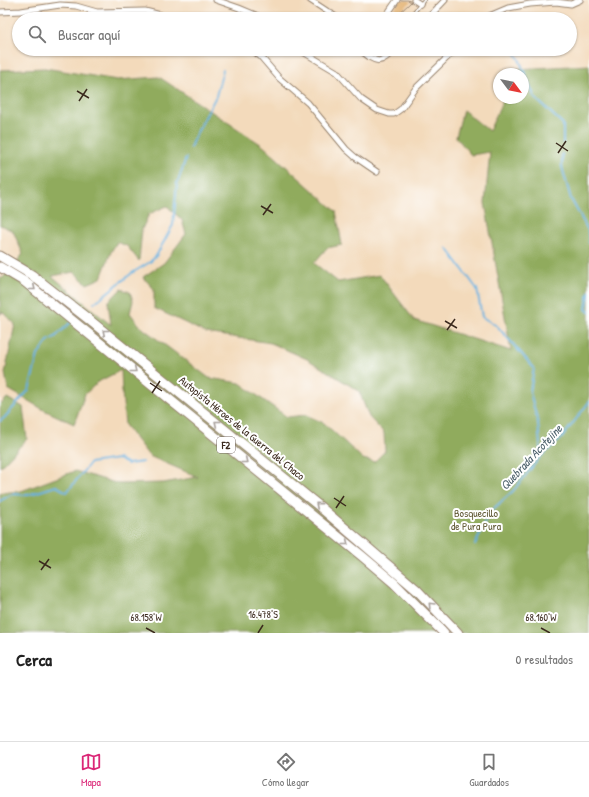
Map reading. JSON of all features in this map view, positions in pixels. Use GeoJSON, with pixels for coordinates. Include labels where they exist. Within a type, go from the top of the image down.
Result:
{"type":"FeatureCollection","features":[{"type":"Feature","properties":{"kind":"highway","name":"Autopista Héroes de la Guerra del Chaco"},"geometry":{"type":"LineString","coordinates":[[0,256],[32,275],[87,318],[319,506],[417,590],[458,633]]}},
{"type":"Feature","properties":{"kind":"highway","name":"F2"},"geometry":{"type":"LineString","coordinates":[[0,267],[25,282],[362,556],[394,583],[444,633]]}},
{"type":"Feature","properties":{"kind":"street"},"geometry":{"type":"LineString","coordinates":[[216,0],[229,3],[249,12]]}},
{"type":"Feature","properties":{"kind":"street"},"geometry":{"type":"LineString","coordinates":[[310,0],[330,12]]}},
{"type":"Feature","properties":{"kind":"street"},"geometry":{"type":"LineString","coordinates":[[389,12],[397,0]]}},
{"type":"Feature","properties":{"kind":"street"},"geometry":{"type":"LineString","coordinates":[[414,0],[422,2]]}},
{"type":"Feature","properties":{"kind":"street"},"geometry":{"type":"LineString","coordinates":[[433,12],[444,0]]}},
{"type":"Feature","properties":{"kind":"street"},"geometry":{"type":"LineString","coordinates":[[499,12],[508,8],[530,4],[556,2],[571,4],[580,0]]}},
{"type":"Feature","properties":{"kind":"street"},"geometry":{"type":"LineString","coordinates":[[0,12],[21,11],[60,5],[76,6],[97,12],[149,12]]}},
{"type":"Feature","properties":{"kind":"street"},"geometry":{"type":"LineString","coordinates":[[260,56],[279,78],[308,103],[346,149],[377,172]]}},
{"type":"Feature","properties":{"kind":"street"},"geometry":{"type":"LineString","coordinates":[[310,56],[337,72],[361,99],[377,110],[388,114],[394,114],[401,109],[416,88],[449,56]]}},
{"type":"Feature","properties":{"kind":"street"},"geometry":{"type":"LineString","coordinates":[[368,56],[377,61],[385,59],[388,56]]}},
{"type":"Feature","properties":{"kind":"lane"},"geometry":{"type":"LineString","coordinates":[[414,12],[422,2]]}},
{"type":"Feature","properties":{"kind":"green space","name":"Bosquecillo de Pura Pura"},"geometry":{"type":"Polygon","coordinates":[[[589,65],[589,633],[0,633],[0,493],[21,491],[75,471],[119,484],[163,483],[198,477],[149,456],[125,425],[121,370],[98,382],[85,394],[74,424],[44,410],[8,389],[5,373],[15,324],[2,312],[0,315],[0,277],[3,278],[23,254],[13,231],[0,225],[0,70],[45,68],[117,80],[159,77],[262,145],[336,211],[342,245],[327,248],[314,263],[338,282],[380,275],[414,320],[511,351],[485,203],[490,152],[471,155],[456,137],[463,110],[489,131],[501,104],[529,104],[529,68],[589,65]],[[167,206],[149,214],[142,229],[139,261],[127,246],[117,242],[111,252],[101,278],[87,284],[74,272],[52,276],[111,325],[108,302],[121,289],[130,292],[133,301],[130,313],[141,327],[209,378],[240,383],[287,417],[306,415],[324,423],[363,459],[374,462],[385,451],[384,433],[369,417],[359,391],[307,359],[271,343],[206,333],[154,308],[154,289],[143,277],[164,263],[186,234],[182,220],[167,206]]]}},
{"type":"Feature","properties":{"kind":"green space"},"geometry":{"type":"Polygon","coordinates":[[[7,398],[23,407],[27,439],[0,467],[0,405],[7,398]]]}},
{"type":"Feature","properties":{"kind":"building"},"geometry":{"type":"Polygon","coordinates":[[[400,0],[408,0],[411,2],[400,12],[392,12],[400,0]]]}},
{"type":"Feature","properties":{"kind":"waterway"},"geometry":{"type":"LineString","coordinates":[[517,56],[535,98],[563,124],[563,143]]}},
{"type":"Feature","properties":{"kind":"waterway"},"geometry":{"type":"LineString","coordinates":[[190,148],[216,96],[223,70]]}},
{"type":"Feature","properties":{"kind":"waterway"},"geometry":{"type":"LineString","coordinates":[[562,154],[562,167],[571,199],[588,230],[589,244]]}},
{"type":"Feature","properties":{"kind":"waterway"},"geometry":{"type":"LineString","coordinates":[[94,303],[156,256],[173,225],[177,184],[186,158]]}},
{"type":"Feature","properties":{"kind":"waterway"},"geometry":{"type":"LineString","coordinates":[[447,248],[477,289],[482,317],[497,326],[534,368],[530,392],[538,423],[541,456]]}},
{"type":"Feature","properties":{"kind":"waterway"},"geometry":{"type":"LineString","coordinates":[[589,292],[586,309],[589,312]]}},
{"type":"Feature","properties":{"kind":"waterway"},"geometry":{"type":"LineString","coordinates":[[0,421],[29,390],[38,355],[48,341],[55,337],[71,322]]}},
{"type":"Feature","properties":{"kind":"waterway","name":"Quebrada Acotejine"},"geometry":{"type":"LineString","coordinates":[[475,545],[491,511],[513,491],[541,456],[561,439],[589,402]]}},
{"type":"Feature","properties":{"kind":"waterway"},"geometry":{"type":"LineString","coordinates":[[0,501],[12,494],[28,495],[56,486],[67,492],[90,463],[118,459],[128,464],[143,462]]}}]}
